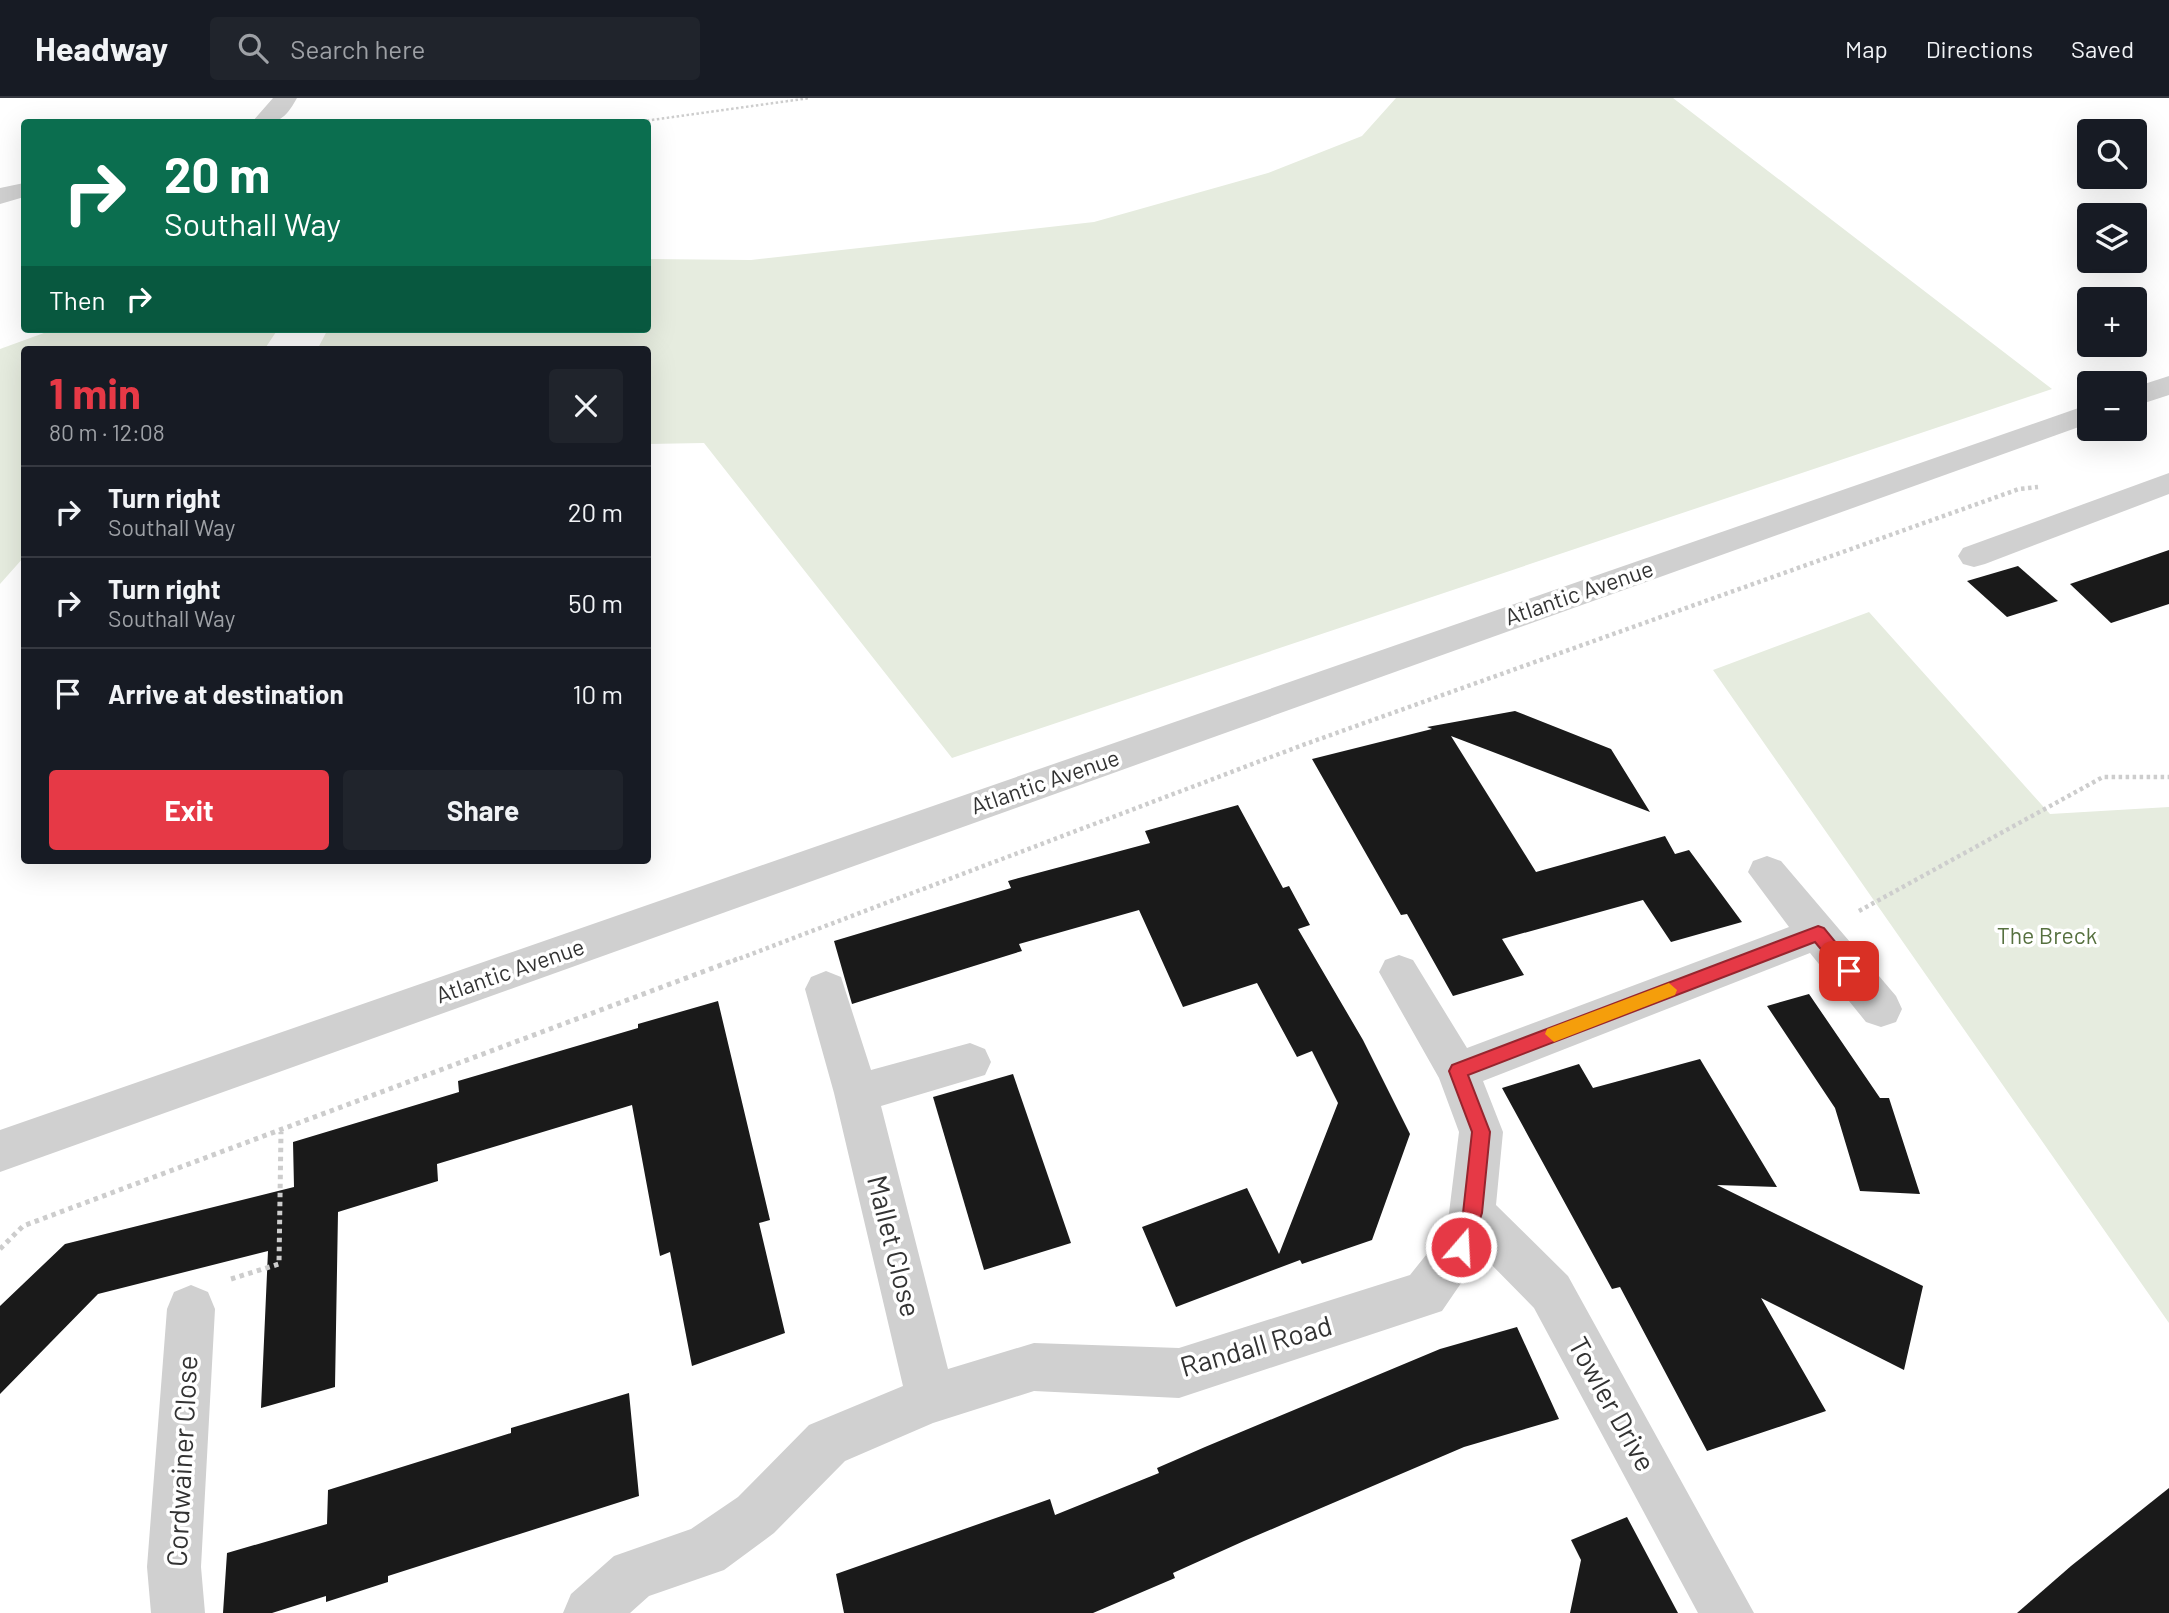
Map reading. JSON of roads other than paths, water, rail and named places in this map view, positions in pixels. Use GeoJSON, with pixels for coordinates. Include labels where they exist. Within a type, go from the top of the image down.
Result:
{"type":"FeatureCollection","features":[{"type":"Feature","properties":{"kind":"street"},"geometry":{"type":"LineString","coordinates":[[267,119],[279,109],[285,98]]}},
{"type":"Feature","properties":{"kind":"street"},"geometry":{"type":"LineString","coordinates":[[0,196],[21,191]]}},
{"type":"Feature","properties":{"kind":"street"},"geometry":{"type":"LineString","coordinates":[[2147,393],[2169,385]]}},
{"type":"Feature","properties":{"kind":"street","name":"Atlantic Avenue"},"geometry":{"type":"LineString","coordinates":[[0,1151],[2077,418]]}},
{"type":"Feature","properties":{"kind":"street"},"geometry":{"type":"LineString","coordinates":[[1974,556],[2169,483]]}},
{"type":"Feature","properties":{"kind":"street"},"geometry":{"type":"LineString","coordinates":[[1767,872],[1881,1009]]}},
{"type":"Feature","properties":{"kind":"street"},"geometry":{"type":"LineString","coordinates":[[1458,1071],[1818,933]]}},
{"type":"Feature","properties":{"kind":"street","name":"Randall Road"},"geometry":{"type":"LineString","coordinates":[[590,1613],[633,1575],[705,1551],[756,1515],[827,1443],[931,1399],[1034,1367],[1179,1373],[1425,1294],[1461,1247],[1472,1213],[1481,1132],[1458,1071],[1399,972]]}},
{"type":"Feature","properties":{"kind":"street","name":"Mallet Close"},"geometry":{"type":"LineString","coordinates":[[826,989],[856,1093],[931,1399]]}},
{"type":"Feature","properties":{"kind":"street"},"geometry":{"type":"LineString","coordinates":[[856,1093],[971,1062]]}},
{"type":"Feature","properties":{"kind":"street","name":"Towler Drive"},"geometry":{"type":"LineString","coordinates":[[1472,1213],[1550,1292],[1727,1613]]}},
{"type":"Feature","properties":{"kind":"street","name":"Cordwainer Close"},"geometry":{"type":"LineString","coordinates":[[178,1613],[174,1567],[191,1309]]}},
{"type":"Feature","properties":{"kind":"park label","name":"The Breck"},"geometry":{"type":"Point","coordinates":[2047,936]}}]}
